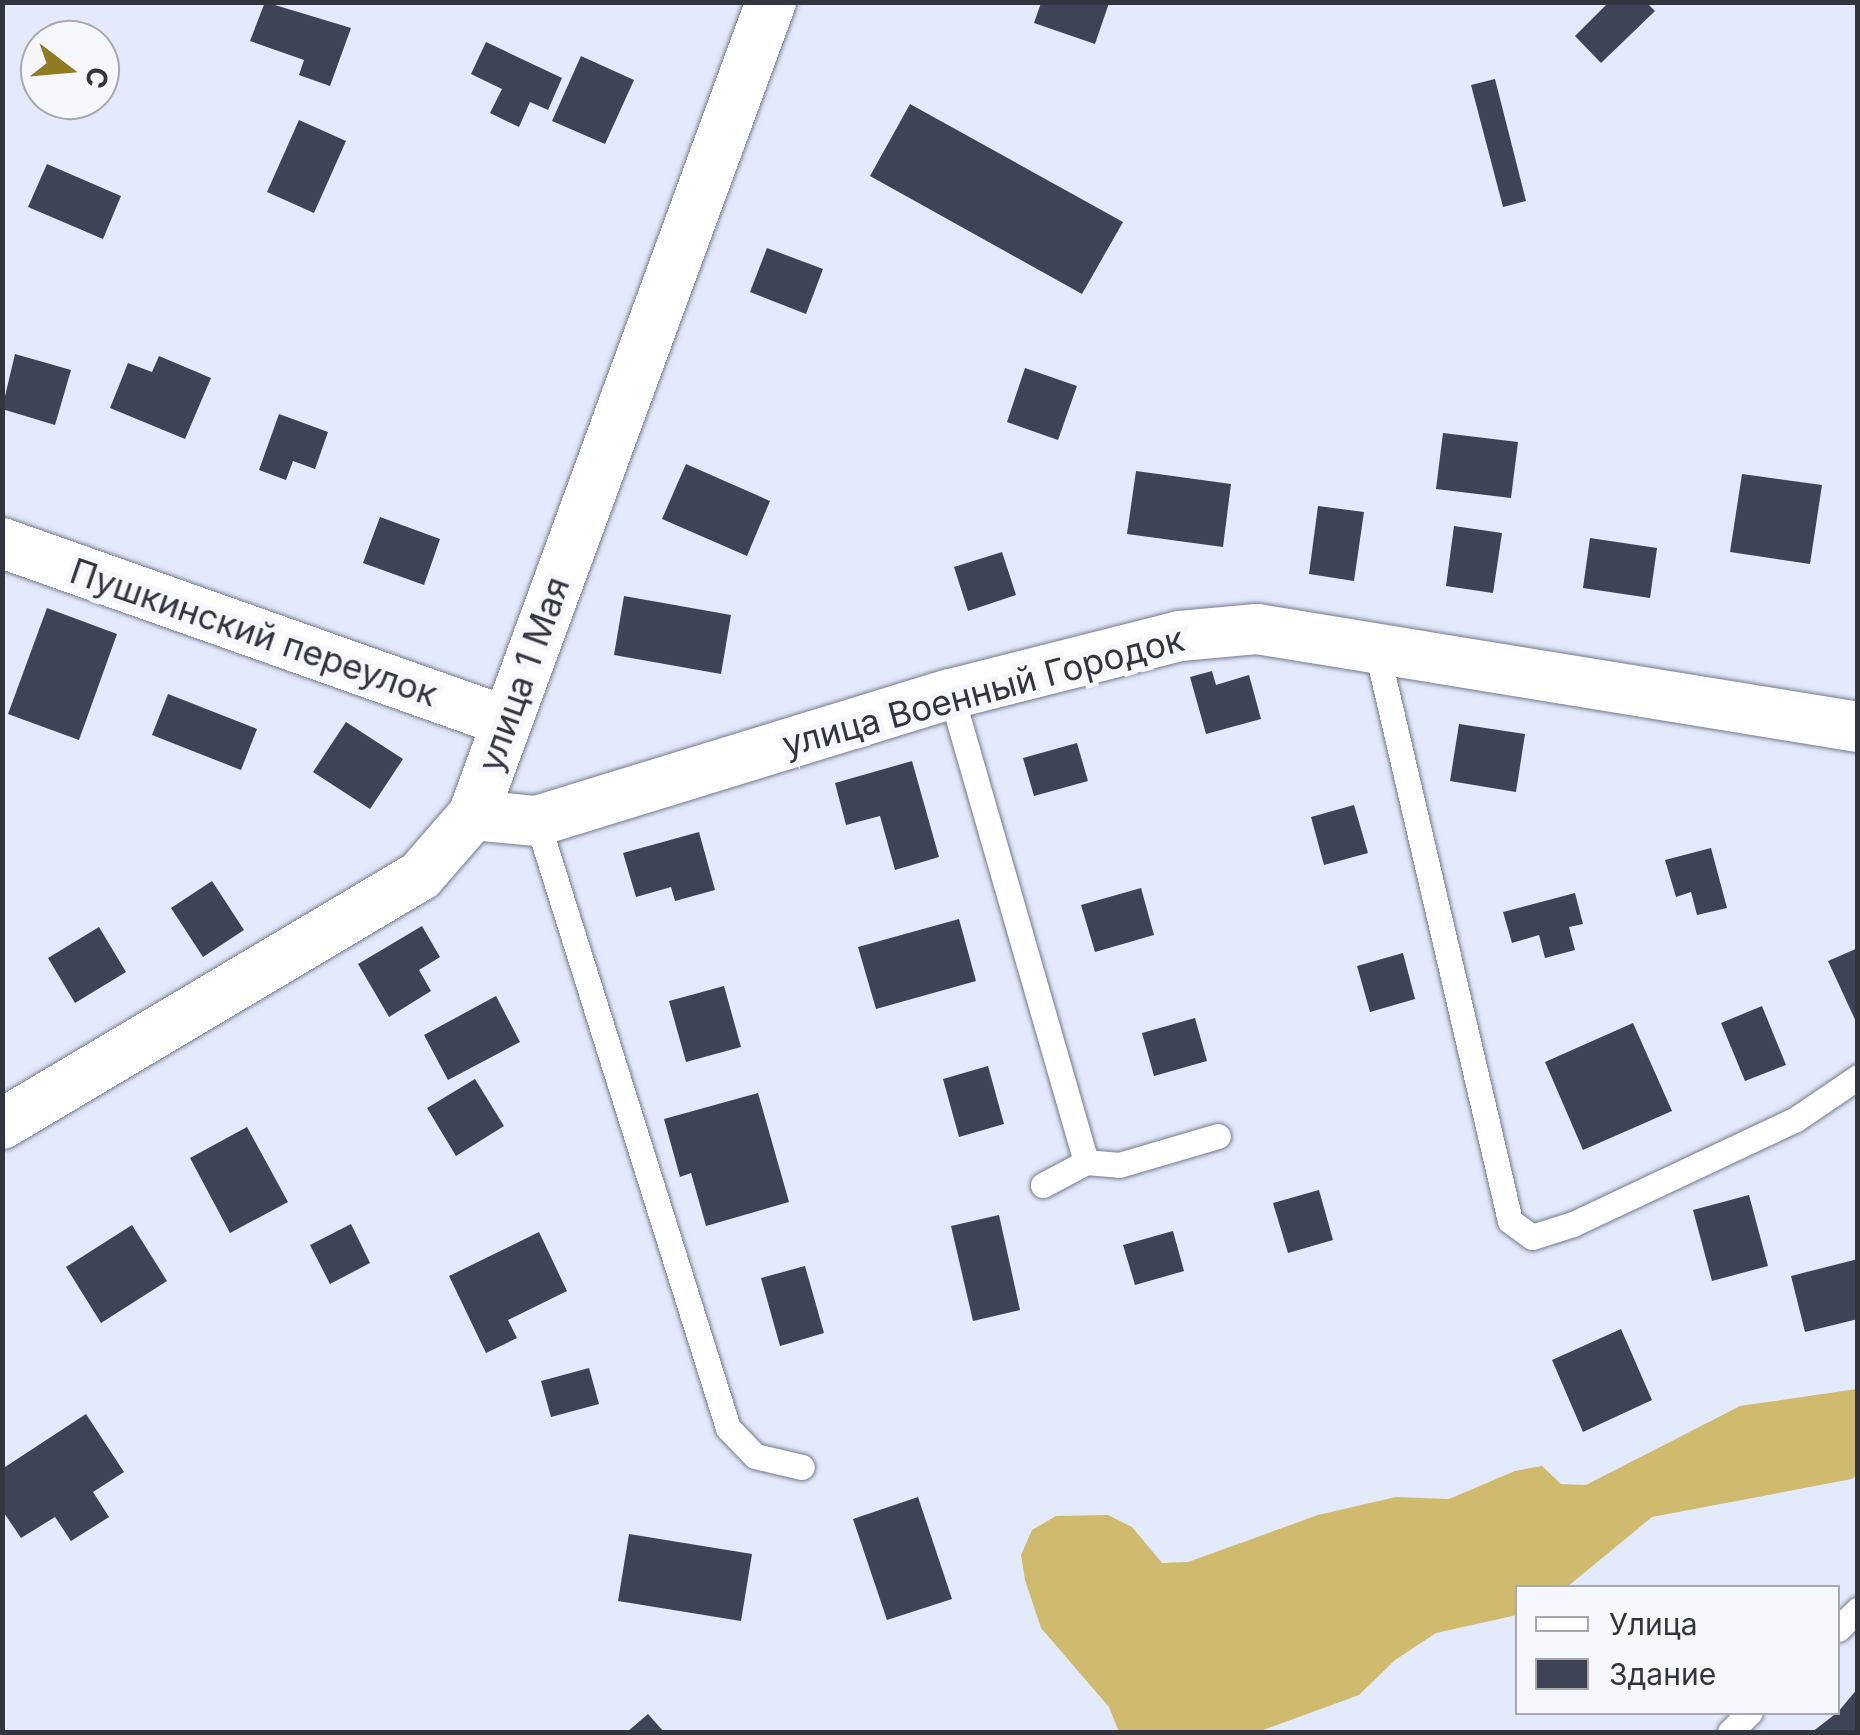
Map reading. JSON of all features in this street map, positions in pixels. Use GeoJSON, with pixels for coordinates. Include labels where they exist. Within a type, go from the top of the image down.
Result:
{"type":"FeatureCollection","features":[{"type":"Feature","properties":{"kind":"street","name":"улица 1 Мая"},"geometry":{"type":"LineString","coordinates":[[2,1124],[420,876],[472,815],[771,2]]}},
{"type":"Feature","properties":{"kind":"street","name":"Пушкинский переулок"},"geometry":{"type":"LineString","coordinates":[[2,543],[504,720]]}},
{"type":"Feature","properties":{"kind":"street","name":"улица Военный Городок"},"geometry":{"type":"LineString","coordinates":[[472,815],[537,821],[951,694],[1180,636],[1258,629],[1858,727]]}},
{"type":"Feature","properties":{"kind":"lane"},"geometry":{"type":"LineString","coordinates":[[1376,647],[1510,1222],[1532,1237],[1574,1224],[1796,1120],[1858,1077]]}},
{"type":"Feature","properties":{"kind":"lane"},"geometry":{"type":"LineString","coordinates":[[951,694],[1086,1162]]}},
{"type":"Feature","properties":{"kind":"lane"},"geometry":{"type":"LineString","coordinates":[[537,821],[728,1428],[755,1456],[802,1466]]}},
{"type":"Feature","properties":{"kind":"lane"},"geometry":{"type":"LineString","coordinates":[[1044,1184],[1086,1162],[1119,1165],[1218,1136]]}},
{"type":"Feature","properties":{"kind":"shaded area"},"geometry":{"type":"Polygon","coordinates":[[[1857,1389],[1857,1474],[1852,1479],[1652,1517],[1569,1585],[1515,1585],[1515,1615],[1436,1633],[1395,1660],[1359,1695],[1258,1732],[1119,1732],[1109,1707],[1041,1628],[1025,1580],[1021,1555],[1032,1530],[1056,1516],[1108,1515],[1132,1527],[1162,1563],[1188,1562],[1318,1515],[1396,1497],[1449,1499],[1515,1471],[1542,1466],[1561,1484],[1586,1485],[1740,1406],[1857,1389]]]}},
{"type":"Feature","properties":{"kind":"building"},"geometry":{"type":"Polygon","coordinates":[[[265,2],[351,28],[330,86],[299,75],[304,60],[250,41],[265,2]]]}},
{"type":"Feature","properties":{"kind":"building"},"geometry":{"type":"Polygon","coordinates":[[[1609,2],[1646,2],[1655,11],[1601,63],[1575,36],[1609,2]]]}},
{"type":"Feature","properties":{"kind":"building"},"geometry":{"type":"Polygon","coordinates":[[[1041,3],[1109,3],[1095,44],[1034,23],[1041,3]]]}},
{"type":"Feature","properties":{"kind":"building"},"geometry":{"type":"Polygon","coordinates":[[[486,42],[562,78],[548,110],[530,102],[519,127],[490,113],[502,89],[471,74],[486,42]]]}},
{"type":"Feature","properties":{"kind":"building"},"geometry":{"type":"Polygon","coordinates":[[[581,56],[634,80],[605,144],[552,121],[581,56]]]}},
{"type":"Feature","properties":{"kind":"building"},"geometry":{"type":"Polygon","coordinates":[[[1495,79],[1526,201],[1503,207],[1471,85],[1495,79]]]}},
{"type":"Feature","properties":{"kind":"building"},"geometry":{"type":"Polygon","coordinates":[[[910,104],[1123,222],[1082,294],[870,176],[910,104]]]}},
{"type":"Feature","properties":{"kind":"building"},"geometry":{"type":"Polygon","coordinates":[[[299,120],[346,141],[314,213],[267,192],[299,120]]]}},
{"type":"Feature","properties":{"kind":"building"},"geometry":{"type":"Polygon","coordinates":[[[47,164],[121,196],[103,239],[28,207],[47,164]]]}},
{"type":"Feature","properties":{"kind":"building"},"geometry":{"type":"Polygon","coordinates":[[[767,248],[823,269],[806,314],[750,292],[767,248]]]}},
{"type":"Feature","properties":{"kind":"building"},"geometry":{"type":"Polygon","coordinates":[[[15,354],[71,370],[55,425],[2,409],[15,354]]]}},
{"type":"Feature","properties":{"kind":"building"},"geometry":{"type":"Polygon","coordinates":[[[159,356],[211,378],[185,439],[110,408],[128,363],[152,372],[159,356]]]}},
{"type":"Feature","properties":{"kind":"building"},"geometry":{"type":"Polygon","coordinates":[[[1025,368],[1077,386],[1058,440],[1007,422],[1025,368]]]}},
{"type":"Feature","properties":{"kind":"building"},"geometry":{"type":"Polygon","coordinates":[[[279,414],[328,432],[315,469],[293,461],[286,480],[259,470],[279,414]]]}},
{"type":"Feature","properties":{"kind":"building"},"geometry":{"type":"Polygon","coordinates":[[[1443,433],[1518,442],[1511,498],[1436,489],[1443,433]]]}},
{"type":"Feature","properties":{"kind":"building"},"geometry":{"type":"Polygon","coordinates":[[[686,464],[770,501],[747,556],[662,519],[686,464]]]}},
{"type":"Feature","properties":{"kind":"building"},"geometry":{"type":"Polygon","coordinates":[[[1136,471],[1231,484],[1223,547],[1127,534],[1136,471]]]}},
{"type":"Feature","properties":{"kind":"building"},"geometry":{"type":"Polygon","coordinates":[[[1742,474],[1822,485],[1810,564],[1730,552],[1742,474]]]}},
{"type":"Feature","properties":{"kind":"building"},"geometry":{"type":"Polygon","coordinates":[[[1318,506],[1364,512],[1354,581],[1309,574],[1318,506]]]}},
{"type":"Feature","properties":{"kind":"building"},"geometry":{"type":"Polygon","coordinates":[[[380,517],[440,539],[424,585],[363,563],[380,517]]]}},
{"type":"Feature","properties":{"kind":"building"},"geometry":{"type":"Polygon","coordinates":[[[1454,526],[1502,533],[1493,593],[1446,586],[1454,526]]]}},
{"type":"Feature","properties":{"kind":"building"},"geometry":{"type":"Polygon","coordinates":[[[1590,538],[1657,548],[1650,598],[1583,588],[1590,538]]]}},
{"type":"Feature","properties":{"kind":"building"},"geometry":{"type":"Polygon","coordinates":[[[1002,552],[1016,595],[968,611],[954,567],[1002,552]]]}},
{"type":"Feature","properties":{"kind":"building"},"geometry":{"type":"Polygon","coordinates":[[[624,596],[731,615],[721,674],[614,655],[624,596]]]}},
{"type":"Feature","properties":{"kind":"building"},"geometry":{"type":"Polygon","coordinates":[[[47,608],[117,634],[79,740],[8,714],[47,608]]]}},
{"type":"Feature","properties":{"kind":"building"},"geometry":{"type":"Polygon","coordinates":[[[1212,671],[1216,685],[1249,675],[1261,719],[1206,734],[1190,677],[1212,671]]]}},
{"type":"Feature","properties":{"kind":"building"},"geometry":{"type":"Polygon","coordinates":[[[168,694],[257,729],[241,770],[152,735],[168,694]]]}},
{"type":"Feature","properties":{"kind":"building"},"geometry":{"type":"Polygon","coordinates":[[[346,722],[403,759],[370,809],[313,772],[346,722]]]}},
{"type":"Feature","properties":{"kind":"building"},"geometry":{"type":"Polygon","coordinates":[[[1459,724],[1525,734],[1516,792],[1450,781],[1459,724]]]}},
{"type":"Feature","properties":{"kind":"building"},"geometry":{"type":"Polygon","coordinates":[[[1077,743],[1088,781],[1034,796],[1023,758],[1077,743]]]}},
{"type":"Feature","properties":{"kind":"building"},"geometry":{"type":"Polygon","coordinates":[[[912,761],[939,857],[895,870],[880,816],[846,825],[835,783],[912,761]]]}},
{"type":"Feature","properties":{"kind":"building"},"geometry":{"type":"Polygon","coordinates":[[[1354,805],[1368,853],[1324,865],[1311,817],[1354,805]]]}},
{"type":"Feature","properties":{"kind":"building"},"geometry":{"type":"Polygon","coordinates":[[[699,832],[715,890],[675,901],[671,887],[636,897],[623,853],[699,832]]]}},
{"type":"Feature","properties":{"kind":"building"},"geometry":{"type":"Polygon","coordinates":[[[1711,848],[1727,908],[1697,915],[1691,892],[1676,897],[1665,860],[1711,848]]]}},
{"type":"Feature","properties":{"kind":"building"},"geometry":{"type":"Polygon","coordinates":[[[212,881],[244,930],[203,957],[171,908],[212,881]]]}},
{"type":"Feature","properties":{"kind":"building"},"geometry":{"type":"Polygon","coordinates":[[[1141,888],[1154,935],[1095,952],[1081,905],[1141,888]]]}},
{"type":"Feature","properties":{"kind":"building"},"geometry":{"type":"Polygon","coordinates":[[[1575,893],[1583,924],[1569,927],[1575,950],[1545,958],[1539,935],[1512,943],[1503,912],[1575,893]]]}},
{"type":"Feature","properties":{"kind":"building"},"geometry":{"type":"Polygon","coordinates":[[[959,919],[976,981],[876,1009],[858,947],[959,919]]]}},
{"type":"Feature","properties":{"kind":"building"},"geometry":{"type":"Polygon","coordinates":[[[422,926],[440,957],[419,970],[431,991],[389,1017],[358,964],[422,926]]]}},
{"type":"Feature","properties":{"kind":"building"},"geometry":{"type":"Polygon","coordinates":[[[99,927],[126,972],[75,1003],[48,958],[99,927]]]}},
{"type":"Feature","properties":{"kind":"building"},"geometry":{"type":"Polygon","coordinates":[[[1858,948],[1858,1026],[1828,961],[1858,948]]]}},
{"type":"Feature","properties":{"kind":"building"},"geometry":{"type":"Polygon","coordinates":[[[1403,953],[1415,999],[1370,1012],[1357,966],[1403,953]]]}},
{"type":"Feature","properties":{"kind":"building"},"geometry":{"type":"Polygon","coordinates":[[[724,986],[741,1047],[686,1062],[669,1001],[724,986]]]}},
{"type":"Feature","properties":{"kind":"building"},"geometry":{"type":"Polygon","coordinates":[[[496,996],[520,1042],[448,1080],[424,1035],[496,996]]]}},
{"type":"Feature","properties":{"kind":"building"},"geometry":{"type":"Polygon","coordinates":[[[1762,1006],[1786,1065],[1745,1081],[1721,1023],[1762,1006]]]}},
{"type":"Feature","properties":{"kind":"building"},"geometry":{"type":"Polygon","coordinates":[[[1195,1018],[1207,1061],[1154,1076],[1142,1033],[1195,1018]]]}},
{"type":"Feature","properties":{"kind":"building"},"geometry":{"type":"Polygon","coordinates":[[[1633,1023],[1672,1111],[1583,1150],[1545,1062],[1633,1023]]]}},
{"type":"Feature","properties":{"kind":"building"},"geometry":{"type":"Polygon","coordinates":[[[988,1066],[1004,1124],[959,1137],[943,1079],[988,1066]]]}},
{"type":"Feature","properties":{"kind":"building"},"geometry":{"type":"Polygon","coordinates":[[[475,1079],[504,1126],[456,1156],[427,1108],[475,1079]]]}},
{"type":"Feature","properties":{"kind":"building"},"geometry":{"type":"Polygon","coordinates":[[[758,1093],[789,1202],[706,1226],[691,1173],[680,1177],[664,1119],[758,1093]]]}},
{"type":"Feature","properties":{"kind":"building"},"geometry":{"type":"Polygon","coordinates":[[[247,1127],[288,1202],[230,1233],[190,1158],[247,1127]]]}},
{"type":"Feature","properties":{"kind":"building"},"geometry":{"type":"Polygon","coordinates":[[[1319,1190],[1333,1240],[1288,1253],[1273,1203],[1319,1190]]]}},
{"type":"Feature","properties":{"kind":"building"},"geometry":{"type":"Polygon","coordinates":[[[1749,1195],[1768,1266],[1712,1281],[1693,1210],[1749,1195]]]}},
{"type":"Feature","properties":{"kind":"building"},"geometry":{"type":"Polygon","coordinates":[[[999,1215],[1020,1310],[973,1321],[951,1226],[999,1215]]]}},
{"type":"Feature","properties":{"kind":"building"},"geometry":{"type":"Polygon","coordinates":[[[351,1224],[370,1263],[330,1284],[310,1245],[351,1224]]]}},
{"type":"Feature","properties":{"kind":"building"},"geometry":{"type":"Polygon","coordinates":[[[132,1225],[167,1281],[101,1323],[66,1267],[132,1225]]]}},
{"type":"Feature","properties":{"kind":"building"},"geometry":{"type":"Polygon","coordinates":[[[1173,1231],[1184,1271],[1135,1285],[1123,1245],[1173,1231]]]}},
{"type":"Feature","properties":{"kind":"building"},"geometry":{"type":"Polygon","coordinates":[[[539,1232],[567,1291],[508,1320],[517,1338],[486,1353],[449,1276],[539,1232]]]}},
{"type":"Feature","properties":{"kind":"building"},"geometry":{"type":"Polygon","coordinates":[[[1858,1259],[1858,1319],[1805,1332],[1791,1276],[1858,1259]]]}},
{"type":"Feature","properties":{"kind":"building"},"geometry":{"type":"Polygon","coordinates":[[[805,1266],[824,1333],[780,1346],[761,1278],[805,1266]]]}},
{"type":"Feature","properties":{"kind":"building"},"geometry":{"type":"Polygon","coordinates":[[[1621,1329],[1652,1400],[1583,1432],[1552,1360],[1621,1329]]]}},
{"type":"Feature","properties":{"kind":"building"},"geometry":{"type":"Polygon","coordinates":[[[589,1368],[599,1404],[551,1417],[541,1381],[589,1368]]]}},
{"type":"Feature","properties":{"kind":"building"},"geometry":{"type":"Polygon","coordinates":[[[86,1414],[124,1472],[93,1492],[109,1517],[71,1541],[55,1517],[21,1538],[2,1510],[2,1469],[86,1414]]]}},
{"type":"Feature","properties":{"kind":"building"},"geometry":{"type":"Polygon","coordinates":[[[918,1497],[952,1599],[887,1620],[853,1519],[918,1497]]]}},
{"type":"Feature","properties":{"kind":"building"},"geometry":{"type":"Polygon","coordinates":[[[629,1534],[752,1554],[741,1621],[618,1601],[629,1534]]]}},
{"type":"Feature","properties":{"kind":"building"},"geometry":{"type":"Polygon","coordinates":[[[1858,1688],[1858,1732],[1812,1732],[1834,1715],[1840,1715],[1858,1688]]]}},
{"type":"Feature","properties":{"kind":"building"},"geometry":{"type":"Polygon","coordinates":[[[648,1714],[664,1732],[627,1732],[648,1714]]]}}]}
